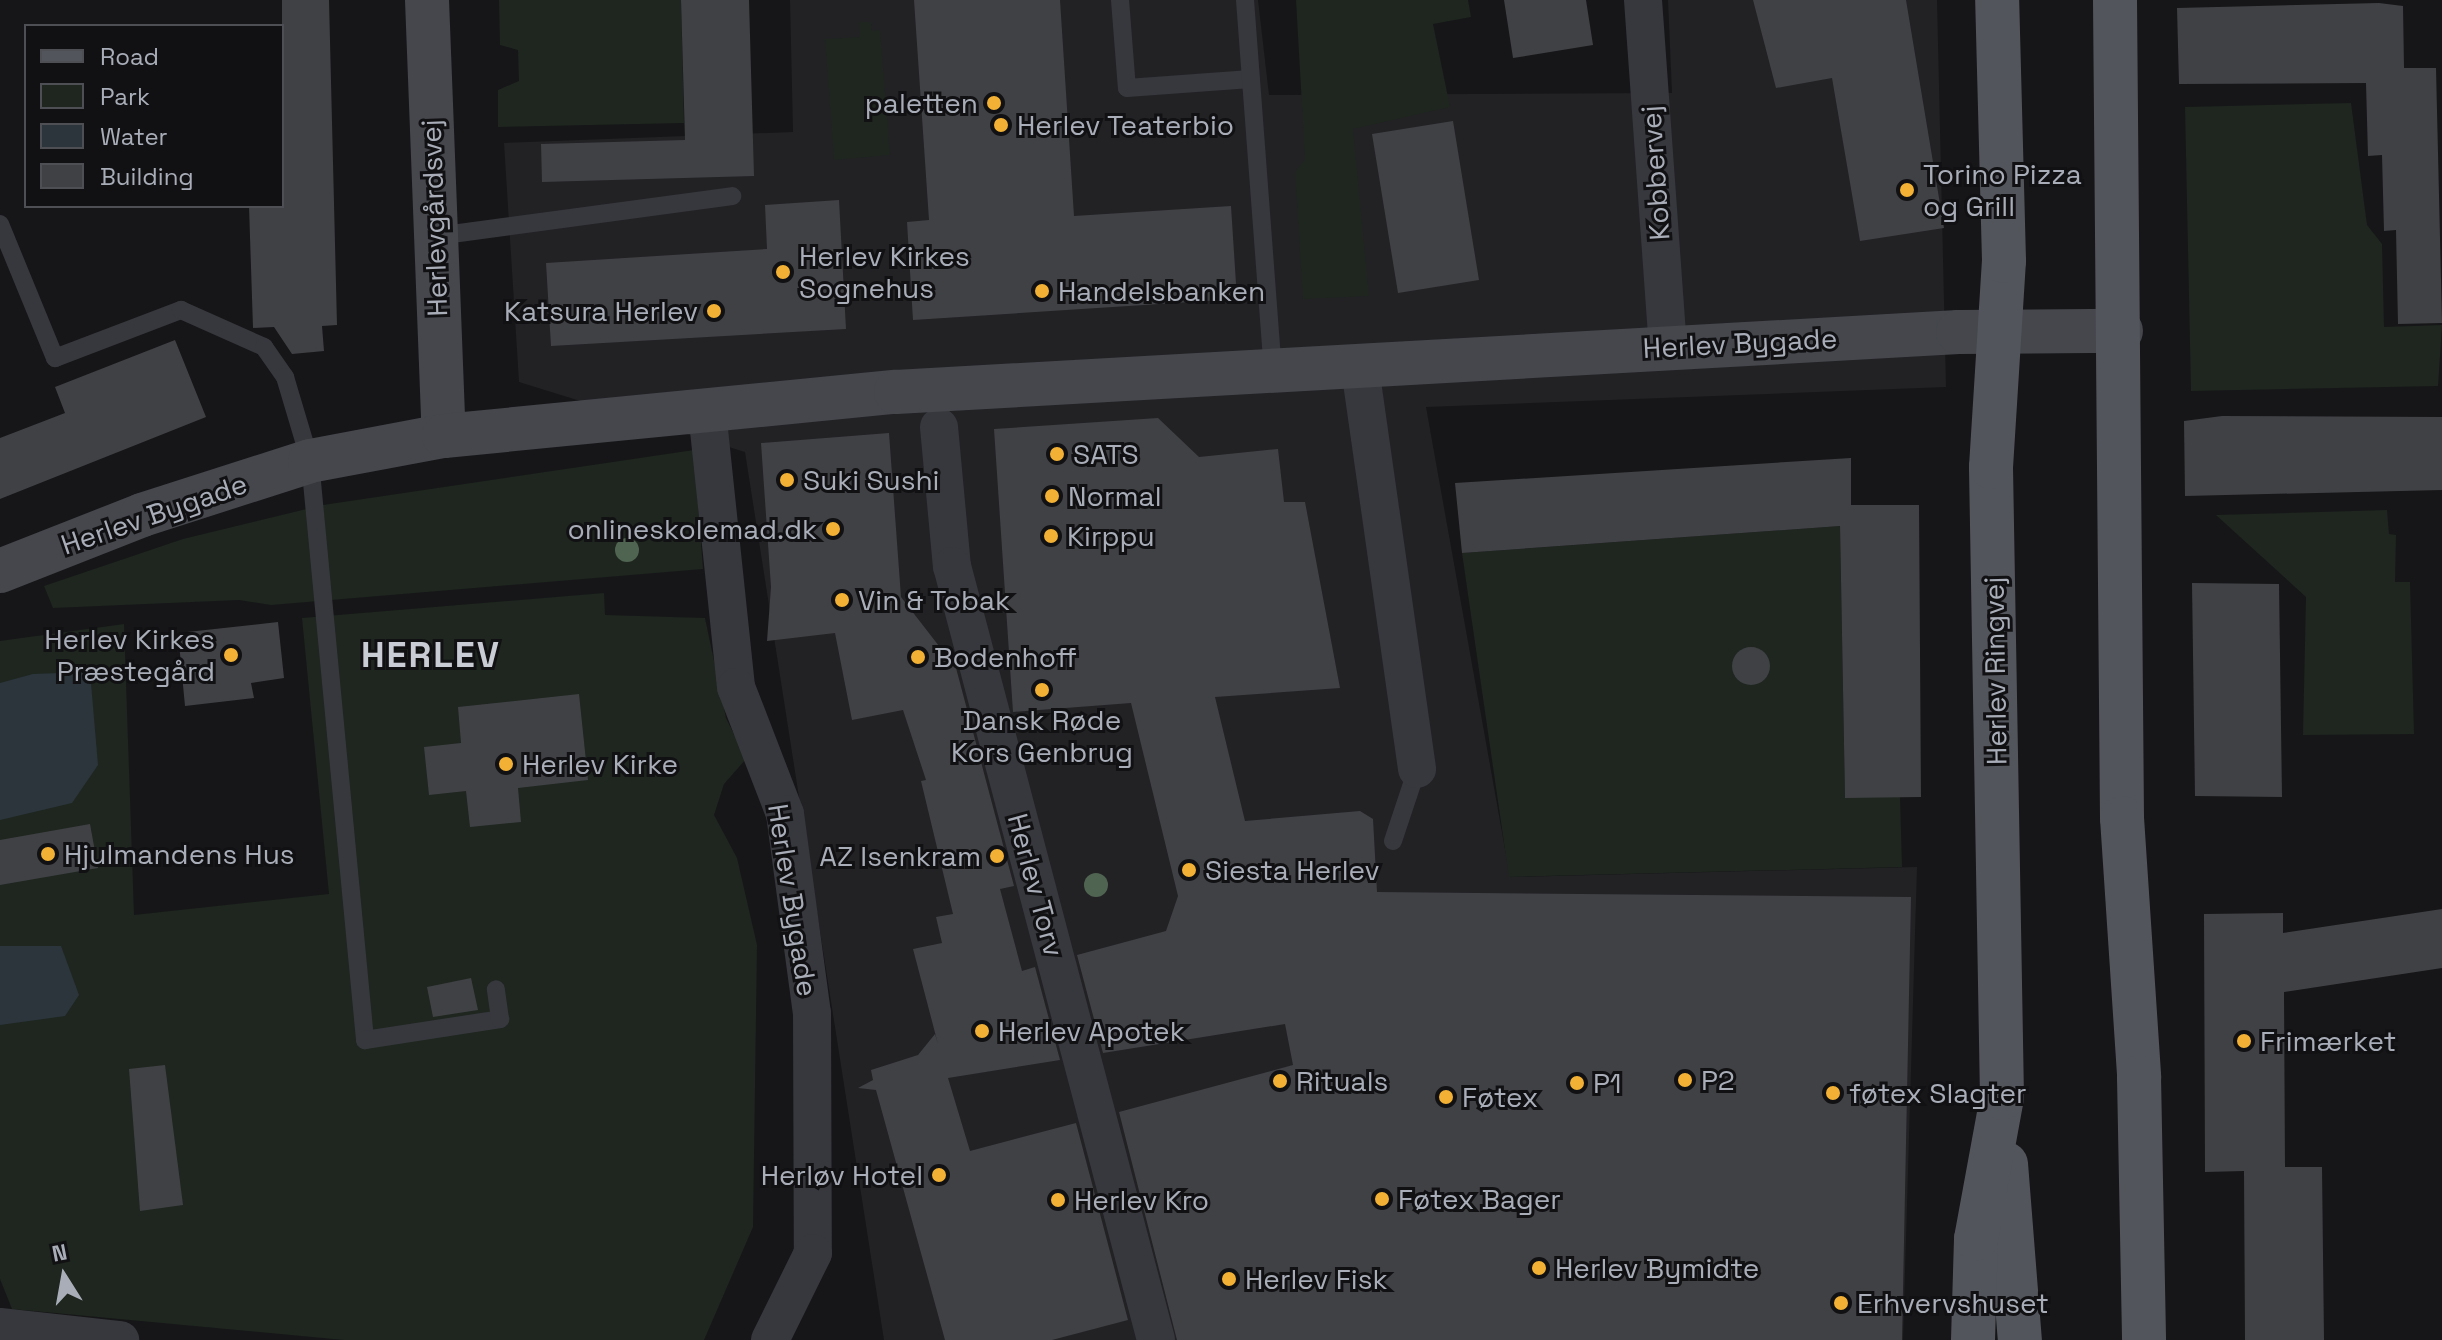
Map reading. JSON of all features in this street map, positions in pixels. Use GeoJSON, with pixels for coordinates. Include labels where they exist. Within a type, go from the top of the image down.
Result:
{"type":"FeatureCollection","features":[{"type":"Feature","properties":{"kind":"main road","name":"Herlev Ringvej"},"geometry":{"type":"LineString","coordinates":[[1973,1340],[1976,1239],[2002,1098],[1991,467],[2002,332],[1997,0]]}},
{"type":"Feature","properties":{"kind":"main road"},"geometry":{"type":"LineString","coordinates":[[2115,0],[2121,331],[2122,818],[2139,1077],[2144,1340]]}},
{"type":"Feature","properties":{"kind":"main road"},"geometry":{"type":"LineString","coordinates":[[2002,1098],[2020,1340]]}},
{"type":"Feature","properties":{"kind":"street","name":"Herlevgårdsvej"},"geometry":{"type":"LineString","coordinates":[[427,0],[432,237],[444,436]]}},
{"type":"Feature","properties":{"kind":"street","name":"Kobbervej"},"geometry":{"type":"LineString","coordinates":[[1643,0],[1668,347]]}},
{"type":"Feature","properties":{"kind":"street","name":"Herlev Bygade"},"geometry":{"type":"LineString","coordinates":[[0,571],[142,515],[310,461],[444,436],[896,392],[1274,374],[1668,347],[2002,332],[2121,331]]}},
{"type":"Feature","properties":{"kind":"street"},"geometry":{"type":"LineString","coordinates":[[1360,368],[1417,769]]}},
{"type":"Feature","properties":{"kind":"street","name":"Herlev Bygade"},"geometry":{"type":"LineString","coordinates":[[707,411],[736,687],[785,814],[812,1013],[813,1253],[770,1340]]}},
{"type":"Feature","properties":{"kind":"street","name":"Herlev Torv"},"geometry":{"type":"LineString","coordinates":[[939,427],[952,566],[1156,1340]]}},
{"type":"Feature","properties":{"kind":"street"},"geometry":{"type":"LineString","coordinates":[[0,1327],[100,1339]]}},
{"type":"Feature","properties":{"kind":"lane"},"geometry":{"type":"LineString","coordinates":[[1120,0],[1127,88],[1251,79]]}},
{"type":"Feature","properties":{"kind":"lane"},"geometry":{"type":"LineString","coordinates":[[1245,0],[1274,374]]}},
{"type":"Feature","properties":{"kind":"lane"},"geometry":{"type":"LineString","coordinates":[[432,237],[732,196]]}},
{"type":"Feature","properties":{"kind":"lane"},"geometry":{"type":"LineString","coordinates":[[0,224],[55,358],[181,310],[264,347],[285,377],[310,461],[365,1040],[500,1019],[496,989]]}},
{"type":"Feature","properties":{"kind":"lane"},"geometry":{"type":"LineString","coordinates":[[1393,841],[1417,769]]}},
{"type":"Feature","properties":{"kind":"shaded area"},"geometry":{"type":"Polygon","coordinates":[[[790,0],[1258,0],[1269,95],[1672,93],[1668,0],[1937,0],[1946,387],[1426,407],[1510,877],[1917,867],[1903,1340],[884,1340],[745,452],[519,382],[504,143],[793,132],[790,0]]]}},
{"type":"Feature","properties":{"kind":"green space"},"geometry":{"type":"Polygon","coordinates":[[[499,0],[681,0],[684,123],[498,127],[498,90],[519,81],[518,50],[500,45],[499,0]]]}},
{"type":"Feature","properties":{"kind":"green space"},"geometry":{"type":"Polygon","coordinates":[[[1296,0],[1468,0],[1471,17],[1433,24],[1450,107],[1353,129],[1369,296],[1303,299],[1295,172],[1305,159],[1296,0]]]}},
{"type":"Feature","properties":{"kind":"green space"},"geometry":{"type":"Polygon","coordinates":[[[859,22],[871,22],[872,31],[880,30],[890,155],[834,160],[825,39],[860,37],[859,22]]]}},
{"type":"Feature","properties":{"kind":"green space"},"geometry":{"type":"Polygon","coordinates":[[[2351,103],[2367,225],[2382,244],[2384,327],[2442,325],[2438,386],[2191,391],[2185,107],[2351,103]]]}},
{"type":"Feature","properties":{"kind":"green space"},"geometry":{"type":"Polygon","coordinates":[[[694,450],[703,569],[271,605],[239,600],[53,608],[44,586],[183,539],[323,505],[694,450]]]}},
{"type":"Feature","properties":{"kind":"green space"},"geometry":{"type":"Polygon","coordinates":[[[2387,510],[2389,534],[2396,535],[2395,582],[2410,582],[2414,734],[2303,735],[2306,597],[2216,515],[2387,510]]]}},
{"type":"Feature","properties":{"kind":"green space"},"geometry":{"type":"Polygon","coordinates":[[[1840,526],[1845,797],[1900,797],[1902,867],[1509,877],[1462,553],[1840,526]]]}},
{"type":"Feature","properties":{"kind":"green space"},"geometry":{"type":"Polygon","coordinates":[[[604,593],[605,615],[705,618],[726,718],[746,759],[724,784],[714,815],[737,858],[757,945],[753,1227],[704,1340],[344,1340],[12,1309],[0,1279],[0,641],[124,624],[134,915],[329,894],[302,618],[604,593]]]}},
{"type":"Feature","properties":{"kind":"water"},"geometry":{"type":"Polygon","coordinates":[[[90,672],[98,765],[72,803],[0,820],[0,683],[33,674],[90,672]]]}},
{"type":"Feature","properties":{"kind":"water"},"geometry":{"type":"Polygon","coordinates":[[[0,946],[61,946],[79,995],[65,1016],[0,1025],[0,946]]]}},
{"type":"Feature","properties":{"kind":"building"},"geometry":{"type":"Polygon","coordinates":[[[282,0],[329,0],[337,325],[322,326],[324,351],[292,354],[274,327],[253,328],[249,208],[284,208],[282,0]]]}},
{"type":"Feature","properties":{"kind":"building"},"geometry":{"type":"Polygon","coordinates":[[[681,0],[749,0],[754,176],[542,182],[541,144],[685,140],[681,0]]]}},
{"type":"Feature","properties":{"kind":"building","name":"paletten"},"geometry":{"type":"Polygon","coordinates":[[[914,0],[1060,0],[1074,216],[1231,206],[1237,299],[913,320],[907,222],[929,220],[914,0]]]}},
{"type":"Feature","properties":{"kind":"building"},"geometry":{"type":"Polygon","coordinates":[[[1504,0],[1586,0],[1593,45],[1513,58],[1504,0]]]}},
{"type":"Feature","properties":{"kind":"building"},"geometry":{"type":"Polygon","coordinates":[[[1753,0],[1906,0],[1944,228],[1860,241],[1832,78],[1776,88],[1753,0]]]}},
{"type":"Feature","properties":{"kind":"building"},"geometry":{"type":"Polygon","coordinates":[[[2379,3],[2403,6],[2404,68],[2436,68],[2442,323],[2398,324],[2396,230],[2384,231],[2382,155],[2368,156],[2366,83],[2179,84],[2177,8],[2379,3]]]}},
{"type":"Feature","properties":{"kind":"building"},"geometry":{"type":"Polygon","coordinates":[[[1453,121],[1479,280],[1398,293],[1372,134],[1453,121]]]}},
{"type":"Feature","properties":{"kind":"building"},"geometry":{"type":"Polygon","coordinates":[[[839,200],[846,329],[551,346],[546,263],[767,249],[765,205],[839,200]]]}},
{"type":"Feature","properties":{"kind":"building"},"geometry":{"type":"Polygon","coordinates":[[[175,340],[206,417],[0,499],[0,438],[65,413],[55,387],[175,340]]]}},
{"type":"Feature","properties":{"kind":"building"},"geometry":{"type":"Polygon","coordinates":[[[2222,416],[2442,417],[2442,490],[2185,496],[2184,421],[2222,416]]]}},
{"type":"Feature","properties":{"kind":"building"},"geometry":{"type":"Polygon","coordinates":[[[1158,418],[1199,457],[1278,449],[1284,502],[1305,502],[1340,688],[1215,697],[1245,821],[1360,811],[1373,819],[1377,892],[1911,897],[1902,1340],[1177,1340],[1119,1112],[1293,1065],[1285,1024],[1103,1053],[1077,955],[1166,931],[1178,896],[1131,703],[1013,712],[994,429],[1158,418]]]}},
{"type":"Feature","properties":{"kind":"building"},"geometry":{"type":"Polygon","coordinates":[[[889,433],[901,597],[956,668],[1014,886],[1000,889],[1022,971],[1035,967],[1060,1060],[948,1078],[970,1151],[1076,1123],[1128,1320],[1052,1340],[945,1340],[876,1090],[858,1088],[873,1080],[871,1070],[918,1055],[935,1034],[938,1044],[913,949],[942,943],[936,917],[953,914],[921,781],[926,780],[903,710],[852,720],[835,633],[767,641],[771,587],[761,443],[889,433]]]}},
{"type":"Feature","properties":{"kind":"building"},"geometry":{"type":"Polygon","coordinates":[[[1851,458],[1851,505],[1919,505],[1921,797],[1845,798],[1840,526],[1462,553],[1455,483],[1851,458]]]}},
{"type":"Feature","properties":{"kind":"building"},"geometry":{"type":"Polygon","coordinates":[[[2192,583],[2279,584],[2282,797],[2195,796],[2192,583]]]}},
{"type":"Feature","properties":{"kind":"building","name":"Herlev Kirkes Præstegård"},"geometry":{"type":"Polygon","coordinates":[[[278,622],[284,678],[251,683],[254,698],[185,706],[178,633],[278,622]]]}},
{"type":"Feature","properties":{"kind":"building"},"geometry":{"type":"Polygon","coordinates":[[[1751,647],[1764,653],[1770,666],[1764,679],[1751,685],[1738,679],[1732,666],[1738,653],[1751,647]]]}},
{"type":"Feature","properties":{"kind":"building","name":"Herlev Kirke"},"geometry":{"type":"Polygon","coordinates":[[[579,694],[588,780],[518,788],[521,822],[470,827],[466,791],[429,795],[424,747],[461,743],[458,707],[579,694]]]}},
{"type":"Feature","properties":{"kind":"building","name":"Hjulmandens Hus"},"geometry":{"type":"Polygon","coordinates":[[[90,824],[98,868],[0,885],[0,840],[90,824]]]}},
{"type":"Feature","properties":{"kind":"building","name":"Frimærket"},"geometry":{"type":"Polygon","coordinates":[[[2442,909],[2442,968],[2284,992],[2285,1167],[2322,1167],[2324,1340],[2245,1340],[2244,1171],[2205,1172],[2204,914],[2283,913],[2283,933],[2442,909]]]}},
{"type":"Feature","properties":{"kind":"building"},"geometry":{"type":"Polygon","coordinates":[[[471,978],[478,1010],[433,1017],[427,987],[471,978]]]}},
{"type":"Feature","properties":{"kind":"building"},"geometry":{"type":"Polygon","coordinates":[[[165,1065],[183,1205],[140,1211],[129,1069],[165,1065]]]}},
{"type":"Feature","properties":{"kind":"place","name":"paletten"},"geometry":{"type":"Point","coordinates":[994,103]}},
{"type":"Feature","properties":{"kind":"place","name":"Herlev Teaterbio"},"geometry":{"type":"Point","coordinates":[1001,125]}},
{"type":"Feature","properties":{"kind":"place","name":"Torino Pizza og Grill"},"geometry":{"type":"Point","coordinates":[1907,190]}},
{"type":"Feature","properties":{"kind":"place","name":"Herlev Kirkes Sognehus"},"geometry":{"type":"Point","coordinates":[783,272]}},
{"type":"Feature","properties":{"kind":"place","name":"Handelsbanken"},"geometry":{"type":"Point","coordinates":[1042,291]}},
{"type":"Feature","properties":{"kind":"place","name":"Katsura Herlev"},"geometry":{"type":"Point","coordinates":[714,311]}},
{"type":"Feature","properties":{"kind":"place","name":"SATS"},"geometry":{"type":"Point","coordinates":[1057,454]}},
{"type":"Feature","properties":{"kind":"place","name":"Suki Sushi"},"geometry":{"type":"Point","coordinates":[787,480]}},
{"type":"Feature","properties":{"kind":"place","name":"Normal"},"geometry":{"type":"Point","coordinates":[1052,496]}},
{"type":"Feature","properties":{"kind":"place","name":"onlineskolemad.dk"},"geometry":{"type":"Point","coordinates":[833,529]}},
{"type":"Feature","properties":{"kind":"place","name":"Kirppu"},"geometry":{"type":"Point","coordinates":[1051,536]}},
{"type":"Feature","properties":{"kind":"place","name":"Vin & Tobak"},"geometry":{"type":"Point","coordinates":[842,600]}},
{"type":"Feature","properties":{"kind":"place","name":"Herlev Kirkes Præstegård"},"geometry":{"type":"Point","coordinates":[231,655]}},
{"type":"Feature","properties":{"kind":"place","name":"Bodenhoff"},"geometry":{"type":"Point","coordinates":[918,657]}},
{"type":"Feature","properties":{"kind":"place","name":"Dansk Røde Kors Genbrug"},"geometry":{"type":"Point","coordinates":[1042,690]}},
{"type":"Feature","properties":{"kind":"place","name":"Herlev Kirke"},"geometry":{"type":"Point","coordinates":[506,764]}},
{"type":"Feature","properties":{"kind":"place","name":"Hjulmandens Hus"},"geometry":{"type":"Point","coordinates":[48,854]}},
{"type":"Feature","properties":{"kind":"place","name":"AZ Isenkram"},"geometry":{"type":"Point","coordinates":[997,856]}},
{"type":"Feature","properties":{"kind":"place","name":"Siesta Herlev"},"geometry":{"type":"Point","coordinates":[1189,870]}},
{"type":"Feature","properties":{"kind":"place","name":"Herlev Apotek"},"geometry":{"type":"Point","coordinates":[982,1031]}},
{"type":"Feature","properties":{"kind":"place","name":"Frimærket"},"geometry":{"type":"Point","coordinates":[2244,1041]}},
{"type":"Feature","properties":{"kind":"place","name":"P2"},"geometry":{"type":"Point","coordinates":[1685,1080]}},
{"type":"Feature","properties":{"kind":"place","name":"Rituals"},"geometry":{"type":"Point","coordinates":[1280,1081]}},
{"type":"Feature","properties":{"kind":"place","name":"P1"},"geometry":{"type":"Point","coordinates":[1577,1083]}},
{"type":"Feature","properties":{"kind":"place","name":"føtex Slagter"},"geometry":{"type":"Point","coordinates":[1833,1093]}},
{"type":"Feature","properties":{"kind":"place","name":"Føtex"},"geometry":{"type":"Point","coordinates":[1446,1097]}},
{"type":"Feature","properties":{"kind":"place","name":"Herløv Hotel"},"geometry":{"type":"Point","coordinates":[939,1175]}},
{"type":"Feature","properties":{"kind":"place","name":"Føtex Bager"},"geometry":{"type":"Point","coordinates":[1382,1199]}},
{"type":"Feature","properties":{"kind":"place","name":"Herlev Kro"},"geometry":{"type":"Point","coordinates":[1058,1200]}},
{"type":"Feature","properties":{"kind":"place","name":"Herlev Bymidte"},"geometry":{"type":"Point","coordinates":[1539,1268]}},
{"type":"Feature","properties":{"kind":"place","name":"Herlev Fisk"},"geometry":{"type":"Point","coordinates":[1229,1279]}},
{"type":"Feature","properties":{"kind":"place","name":"Erhvervshuset"},"geometry":{"type":"Point","coordinates":[1841,1303]}},
{"type":"Feature","properties":{"kind":"district","name":"HERLEV"},"geometry":{"type":"Point","coordinates":[431,656]}}]}
